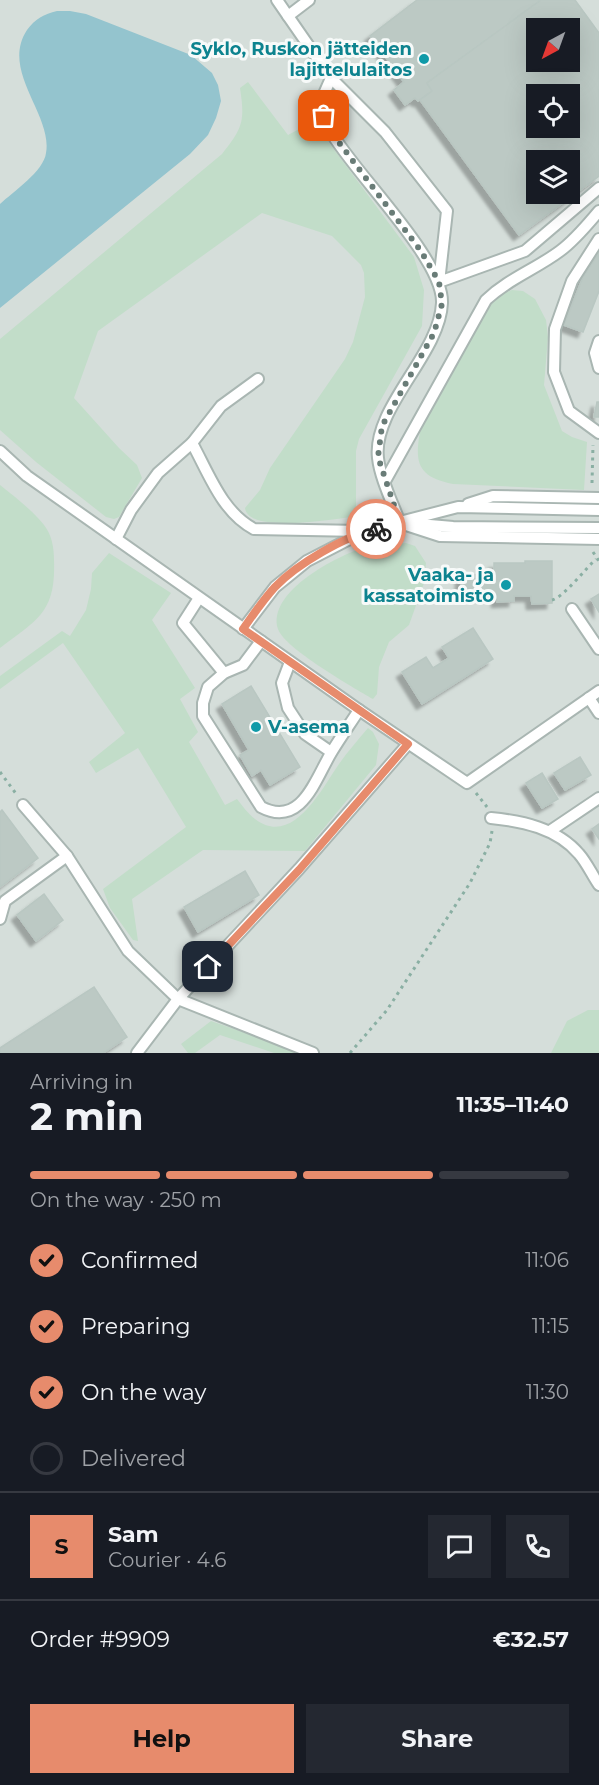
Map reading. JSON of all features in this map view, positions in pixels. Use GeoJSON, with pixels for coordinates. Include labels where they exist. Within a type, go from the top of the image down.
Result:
{"type":"FeatureCollection","features":[{"type":"Feature","properties":{"kind":"lane"},"geometry":{"type":"LineString","coordinates":[[277,0],[331,78],[385,132],[447,211],[439,282],[442,304],[434,333],[382,426],[378,457],[400,523]]}},
{"type":"Feature","properties":{"kind":"lane"},"geometry":{"type":"LineString","coordinates":[[288,16],[309,0]]}},
{"type":"Feature","properties":{"kind":"lane"},"geometry":{"type":"LineString","coordinates":[[331,78],[320,103],[328,128],[421,251],[439,282]]}},
{"type":"Feature","properties":{"kind":"lane"},"geometry":{"type":"LineString","coordinates":[[439,282],[525,251],[599,188]]}},
{"type":"Feature","properties":{"kind":"lane"},"geometry":{"type":"LineString","coordinates":[[385,481],[486,300],[499,288],[560,251],[599,211]]}},
{"type":"Feature","properties":{"kind":"lane"},"geometry":{"type":"LineString","coordinates":[[599,239],[572,281],[555,329],[554,372],[569,411],[599,433]]}},
{"type":"Feature","properties":{"kind":"lane"},"geometry":{"type":"LineString","coordinates":[[599,341],[595,353],[599,368]]}},
{"type":"Feature","properties":{"kind":"lane"},"geometry":{"type":"LineString","coordinates":[[116,539],[131,510],[158,473],[192,443],[221,406],[258,379]]}},
{"type":"Feature","properties":{"kind":"lane"},"geometry":{"type":"LineString","coordinates":[[192,443],[229,510],[242,523],[254,529],[365,531],[493,496],[599,498]]}},
{"type":"Feature","properties":{"kind":"lane"},"geometry":{"type":"LineString","coordinates":[[0,452],[27,476],[199,598],[467,783],[599,691]]}},
{"type":"Feature","properties":{"kind":"lane"},"geometry":{"type":"LineString","coordinates":[[458,507],[599,510]]}},
{"type":"Feature","properties":{"kind":"lane"},"geometry":{"type":"LineString","coordinates":[[400,523],[453,527],[599,528]]}},
{"type":"Feature","properties":{"kind":"lane"},"geometry":{"type":"LineString","coordinates":[[400,523],[440,536],[599,539]]}},
{"type":"Feature","properties":{"kind":"lane"},"geometry":{"type":"LineString","coordinates":[[243,629],[275,587],[307,561],[365,531]]}},
{"type":"Feature","properties":{"kind":"lane"},"geometry":{"type":"LineString","coordinates":[[199,598],[183,623],[224,672]]}},
{"type":"Feature","properties":{"kind":"lane"},"geometry":{"type":"LineString","coordinates":[[572,609],[599,649]]}},
{"type":"Feature","properties":{"kind":"lane"},"geometry":{"type":"LineString","coordinates":[[261,641],[243,665],[224,672],[208,687],[203,703],[203,716],[261,807],[272,813],[284,813],[297,807],[305,799],[331,752],[359,710]]}},
{"type":"Feature","properties":{"kind":"lane"},"geometry":{"type":"LineString","coordinates":[[290,662],[282,683],[288,708],[305,734],[331,752]]}},
{"type":"Feature","properties":{"kind":"lane"},"geometry":{"type":"LineString","coordinates":[[589,698],[599,713]]}},
{"type":"Feature","properties":{"kind":"lane"},"geometry":{"type":"LineString","coordinates":[[137,1053],[178,999],[299,870],[408,744]]}},
{"type":"Feature","properties":{"kind":"lane"},"geometry":{"type":"LineString","coordinates":[[550,831],[599,798]]}},
{"type":"Feature","properties":{"kind":"lane"},"geometry":{"type":"LineString","coordinates":[[23,805],[67,856],[128,951],[178,999],[313,1053]]}},
{"type":"Feature","properties":{"kind":"lane"},"geometry":{"type":"LineString","coordinates":[[491,818],[509,820],[550,831],[578,853],[599,885]]}},
{"type":"Feature","properties":{"kind":"lane"},"geometry":{"type":"LineString","coordinates":[[0,919],[5,901],[67,856]]}},
{"type":"Feature","properties":{"kind":"path"},"geometry":{"type":"LineString","coordinates":[[552,600],[560,598],[596,559]]}},
{"type":"Feature","properties":{"kind":"path"},"geometry":{"type":"LineString","coordinates":[[0,772],[23,805]]}},
{"type":"Feature","properties":{"kind":"path"},"geometry":{"type":"LineString","coordinates":[[350,1053],[387,1010],[470,883],[490,843],[491,818],[485,803],[467,783]]}},
{"type":"Feature","properties":{"kind":"shaded area"},"geometry":{"type":"Polygon","coordinates":[[[0,0],[599,0],[599,1053],[0,1053],[0,0]]]}},
{"type":"Feature","properties":{"kind":"green space"},"geometry":{"type":"Polygon","coordinates":[[[248,82],[288,135],[316,120],[324,136],[414,257],[424,290],[422,326],[359,439],[356,451],[356,513],[352,517],[292,523],[260,521],[250,516],[245,508],[260,490],[270,468],[345,359],[353,342],[365,297],[364,273],[361,265],[332,236],[262,213],[98,331],[74,398],[137,465],[142,478],[119,517],[114,519],[106,517],[36,462],[0,430],[0,339],[222,154],[241,124],[240,88],[248,82]]]}},
{"type":"Feature","properties":{"kind":"green space"},"geometry":{"type":"Polygon","coordinates":[[[512,290],[523,291],[535,299],[546,320],[548,337],[544,385],[562,431],[587,442],[584,490],[453,484],[426,473],[419,461],[420,432],[490,305],[499,295],[512,290]]]}},
{"type":"Feature","properties":{"kind":"green space"},"geometry":{"type":"Polygon","coordinates":[[[0,485],[29,509],[49,533],[54,551],[54,578],[52,592],[42,613],[0,648],[0,485]]]}},
{"type":"Feature","properties":{"kind":"green space"},"geometry":{"type":"Polygon","coordinates":[[[406,543],[415,546],[426,563],[424,583],[409,625],[389,642],[379,667],[377,694],[373,699],[321,667],[293,646],[278,629],[277,616],[282,603],[292,590],[334,560],[365,547],[406,543]]]}},
{"type":"Feature","properties":{"kind":"green space"},"geometry":{"type":"Polygon","coordinates":[[[109,553],[171,593],[152,620],[195,688],[180,699],[198,732],[189,742],[225,805],[237,799],[255,819],[269,826],[282,826],[294,821],[315,800],[368,728],[373,732],[379,744],[376,765],[305,851],[203,850],[132,899],[138,941],[133,940],[110,908],[103,889],[186,827],[138,748],[96,773],[89,762],[125,733],[63,643],[0,689],[0,676],[62,631],[70,636],[86,610],[92,573],[109,553]]]}},
{"type":"Feature","properties":{"kind":"green space"},"geometry":{"type":"Polygon","coordinates":[[[588,1010],[599,1010],[599,1053],[551,1053],[567,1021],[588,1010]]]}},
{"type":"Feature","properties":{"kind":"green space"},"geometry":{"type":"Polygon","coordinates":[[[211,1021],[281,1045],[297,1053],[274,1053],[220,1035],[195,1053],[188,1053],[181,1044],[211,1021]]]}},
{"type":"Feature","properties":{"kind":"water"},"geometry":{"type":"Polygon","coordinates":[[[57,11],[86,14],[191,55],[212,73],[218,85],[221,101],[208,135],[190,154],[0,308],[0,204],[34,174],[46,153],[46,138],[42,124],[23,77],[20,45],[33,23],[44,15],[57,11]]]}},
{"type":"Feature","properties":{"kind":"building","name":"Syklo, Ruskon jätteiden lajittelulaitos"},"geometry":{"type":"Polygon","coordinates":[[[417,0],[541,0],[427,83],[432,91],[418,101],[415,98],[405,105],[394,90],[404,82],[370,36],[417,0]]]}},
{"type":"Feature","properties":{"kind":"building"},"geometry":{"type":"Polygon","coordinates":[[[541,0],[575,0],[599,33],[599,176],[580,190],[580,150],[526,150],[526,204],[561,204],[519,235],[420,100],[432,91],[427,83],[541,0]]]}},
{"type":"Feature","properties":{"kind":"building"},"geometry":{"type":"Polygon","coordinates":[[[599,253],[599,291],[583,332],[564,325],[583,277],[599,253]]]}},
{"type":"Feature","properties":{"kind":"building"},"geometry":{"type":"Polygon","coordinates":[[[597,402],[599,402],[599,417],[594,417],[597,402]]]}},
{"type":"Feature","properties":{"kind":"building","name":"Vaaka- ja kassatoimisto"},"geometry":{"type":"Polygon","coordinates":[[[525,561],[552,561],[552,603],[532,604],[531,596],[514,596],[514,601],[497,602],[497,595],[461,596],[461,575],[494,574],[494,563],[525,563],[525,561]]]}},
{"type":"Feature","properties":{"kind":"building"},"geometry":{"type":"Polygon","coordinates":[[[599,594],[599,612],[591,599],[599,594]]]}},
{"type":"Feature","properties":{"kind":"building"},"geometry":{"type":"Polygon","coordinates":[[[473,628],[493,659],[422,704],[402,672],[426,657],[433,668],[449,658],[442,647],[473,628]]]}},
{"type":"Feature","properties":{"kind":"building","name":"V-asema"},"geometry":{"type":"Polygon","coordinates":[[[251,686],[300,767],[270,785],[261,770],[252,776],[240,755],[249,750],[222,704],[251,686]]]}},
{"type":"Feature","properties":{"kind":"building"},"geometry":{"type":"Polygon","coordinates":[[[580,757],[591,775],[565,790],[554,773],[580,757]]]}},
{"type":"Feature","properties":{"kind":"building"},"geometry":{"type":"Polygon","coordinates":[[[542,773],[558,799],[542,808],[526,783],[542,773]]]}},
{"type":"Feature","properties":{"kind":"building"},"geometry":{"type":"Polygon","coordinates":[[[2,810],[38,858],[0,887],[0,812],[2,810]]]}},
{"type":"Feature","properties":{"kind":"building"},"geometry":{"type":"Polygon","coordinates":[[[599,824],[599,839],[592,829],[599,824]]]}},
{"type":"Feature","properties":{"kind":"building"},"geometry":{"type":"Polygon","coordinates":[[[245,871],[259,895],[198,932],[184,907],[245,871]]]}},
{"type":"Feature","properties":{"kind":"building"},"geometry":{"type":"Polygon","coordinates":[[[44,894],[63,920],[36,941],[17,915],[44,894]]]}},
{"type":"Feature","properties":{"kind":"building"},"geometry":{"type":"Polygon","coordinates":[[[94,987],[127,1037],[103,1053],[0,1053],[0,1048],[94,987]]]}},
{"type":"Feature","properties":{"kind":"way so far"},"geometry":{"type":"LineString","coordinates":[[324,116],[328,128],[421,251],[439,282],[442,304],[434,333],[382,426],[378,457],[400,523],[376,529]]}},
{"type":"Feature","properties":{"kind":"place","name":"Syklo, Ruskon jätteiden lajittelulaitos"},"geometry":{"type":"Point","coordinates":[424,59]}},
{"type":"Feature","properties":{"kind":"place","name":"Vaaka- ja kassatoimisto"},"geometry":{"type":"Point","coordinates":[506,585]}},
{"type":"Feature","properties":{"kind":"place","name":"V-asema"},"geometry":{"type":"Point","coordinates":[256,727]}},
{"type":"Feature","properties":{"kind":"route"},"geometry":{"type":"LineString","coordinates":[[208,967],[299,870],[408,744],[243,629],[275,587],[307,561],[365,531],[376,529]]}}]}
